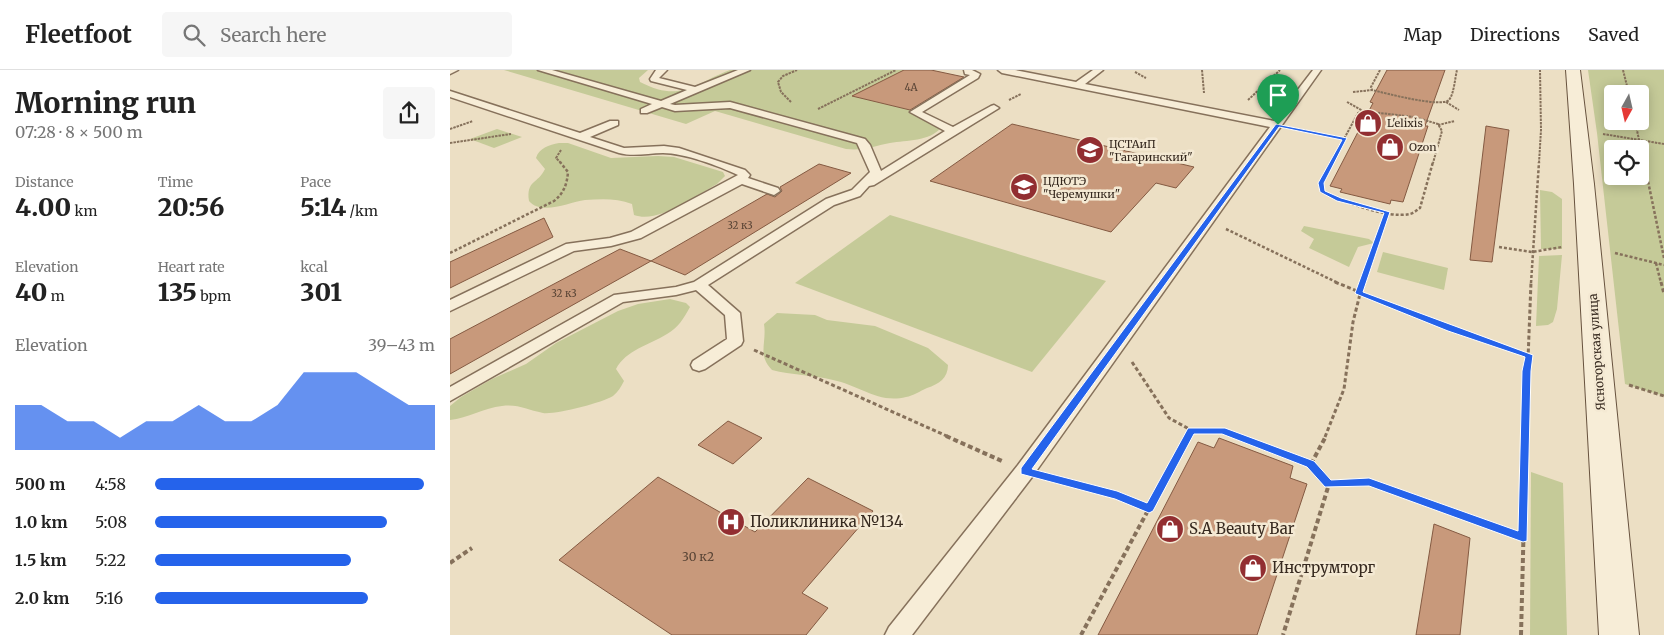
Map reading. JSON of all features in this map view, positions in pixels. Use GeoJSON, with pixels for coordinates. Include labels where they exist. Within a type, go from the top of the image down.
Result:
{"type":"FeatureCollection","features":[{"type":"Feature","properties":{"kind":"main road","name":"Ясногорская улица"},"geometry":{"type":"LineString","coordinates":[[1573,70],[1619,635]]}},
{"type":"Feature","properties":{"kind":"lane"},"geometry":{"type":"LineString","coordinates":[[450,71],[454,70]]}},
{"type":"Feature","properties":{"kind":"lane"},"geometry":{"type":"LineString","coordinates":[[542,70],[675,108],[730,105],[795,119],[861,141],[865,145],[876,173],[858,191]]}},
{"type":"Feature","properties":{"kind":"lane"},"geometry":{"type":"LineString","coordinates":[[664,70],[657,74],[654,79],[696,90]]}},
{"type":"Feature","properties":{"kind":"lane"},"geometry":{"type":"LineString","coordinates":[[644,111],[746,70]]}},
{"type":"Feature","properties":{"kind":"lane"},"geometry":{"type":"LineString","coordinates":[[952,131],[916,112],[975,76],[976,74],[968,72],[968,70]]}},
{"type":"Feature","properties":{"kind":"lane"},"geometry":{"type":"LineString","coordinates":[[1002,70],[1278,125]]}},
{"type":"Feature","properties":{"kind":"lane"},"geometry":{"type":"LineString","coordinates":[[1077,85],[1099,70]]}},
{"type":"Feature","properties":{"kind":"lane"},"geometry":{"type":"LineString","coordinates":[[897,635],[1025,471],[1317,70]]}},
{"type":"Feature","properties":{"kind":"lane"},"geometry":{"type":"LineString","coordinates":[[450,94],[629,153],[660,149],[677,152],[741,172],[744,175],[741,180],[636,235],[611,242],[571,247],[450,306]]}},
{"type":"Feature","properties":{"kind":"lane"},"geometry":{"type":"LineString","coordinates":[[450,395],[619,298],[676,291],[699,285],[823,206],[858,191],[952,131],[994,108]]}},
{"type":"Feature","properties":{"kind":"lane"},"geometry":{"type":"LineString","coordinates":[[583,138],[614,123]]}},
{"type":"Feature","properties":{"kind":"lane"},"geometry":{"type":"LineString","coordinates":[[741,180],[774,190]]}},
{"type":"Feature","properties":{"kind":"lane"},"geometry":{"type":"LineString","coordinates":[[806,201],[823,206]]}},
{"type":"Feature","properties":{"kind":"lane"},"geometry":{"type":"LineString","coordinates":[[699,285],[732,313],[734,341],[699,365]]}},
{"type":"Feature","properties":{"kind":"path"},"geometry":{"type":"LineString","coordinates":[[795,119],[803,112],[781,92],[778,82],[783,76],[797,70]]}},
{"type":"Feature","properties":{"kind":"path"},"geometry":{"type":"LineString","coordinates":[[795,119],[896,70]]}},
{"type":"Feature","properties":{"kind":"path"},"geometry":{"type":"LineString","coordinates":[[1236,117],[1251,96],[1280,70]]}},
{"type":"Feature","properties":{"kind":"path"},"geometry":{"type":"LineString","coordinates":[[1372,90],[1371,87],[1380,70]]}},
{"type":"Feature","properties":{"kind":"path"},"geometry":{"type":"LineString","coordinates":[[1446,102],[1450,99],[1457,70]]}},
{"type":"Feature","properties":{"kind":"path"},"geometry":{"type":"LineString","coordinates":[[1521,635],[1527,371],[1532,252],[1541,130],[1540,70]]}},
{"type":"Feature","properties":{"kind":"path"},"geometry":{"type":"LineString","coordinates":[[1623,70],[1626,85]]}},
{"type":"Feature","properties":{"kind":"path"},"geometry":{"type":"LineString","coordinates":[[1354,92],[1372,90],[1435,103],[1446,102],[1459,110]]}},
{"type":"Feature","properties":{"kind":"path"},"geometry":{"type":"LineString","coordinates":[[1347,102],[1363,112]]}},
{"type":"Feature","properties":{"kind":"path"},"geometry":{"type":"LineString","coordinates":[[1363,112],[1385,113],[1429,121],[1438,125],[1442,131],[1420,208],[1411,214],[1387,212],[1339,200],[1322,192],[1321,183],[1358,113],[1363,112]]}},
{"type":"Feature","properties":{"kind":"path"},"geometry":{"type":"LineString","coordinates":[[1438,125],[1455,121]]}},
{"type":"Feature","properties":{"kind":"path"},"geometry":{"type":"LineString","coordinates":[[450,143],[507,136],[540,124]]}},
{"type":"Feature","properties":{"kind":"path"},"geometry":{"type":"LineString","coordinates":[[1278,125],[1345,139]]}},
{"type":"Feature","properties":{"kind":"path"},"geometry":{"type":"LineString","coordinates":[[1578,128],[1640,140],[1637,130]]}},
{"type":"Feature","properties":{"kind":"path"},"geometry":{"type":"LineString","coordinates":[[450,253],[550,205],[560,198],[567,188],[568,172],[556,158],[557,154],[583,138]]}},
{"type":"Feature","properties":{"kind":"path"},"geometry":{"type":"LineString","coordinates":[[1649,142],[1664,144]]}},
{"type":"Feature","properties":{"kind":"path"},"geometry":{"type":"LineString","coordinates":[[1649,184],[1664,258]]}},
{"type":"Feature","properties":{"kind":"path"},"geometry":{"type":"LineString","coordinates":[[1311,464],[1322,446],[1344,389],[1359,293],[1387,212]]}},
{"type":"Feature","properties":{"kind":"path"},"geometry":{"type":"LineString","coordinates":[[1225,228],[1258,241],[1359,293],[1451,329],[1529,355]]}},
{"type":"Feature","properties":{"kind":"path"},"geometry":{"type":"LineString","coordinates":[[1499,247],[1532,252],[1562,247]]}},
{"type":"Feature","properties":{"kind":"path"},"geometry":{"type":"LineString","coordinates":[[1609,252],[1664,265]]}},
{"type":"Feature","properties":{"kind":"path"},"geometry":{"type":"LineString","coordinates":[[1656,263],[1664,294]]}},
{"type":"Feature","properties":{"kind":"path"},"geometry":{"type":"LineString","coordinates":[[734,341],[1025,471],[1117,496],[1149,508]]}},
{"type":"Feature","properties":{"kind":"path"},"geometry":{"type":"LineString","coordinates":[[1131,359],[1169,418],[1191,430],[1222,431],[1311,464],[1329,484]]}},
{"type":"Feature","properties":{"kind":"path"},"geometry":{"type":"LineString","coordinates":[[1625,384],[1664,396]]}},
{"type":"Feature","properties":{"kind":"path"},"geometry":{"type":"LineString","coordinates":[[1082,635],[1191,430]]}},
{"type":"Feature","properties":{"kind":"path"},"geometry":{"type":"LineString","coordinates":[[1329,484],[1369,482],[1523,538]]}},
{"type":"Feature","properties":{"kind":"path"},"geometry":{"type":"LineString","coordinates":[[1283,635],[1329,484]]}},
{"type":"Feature","properties":{"kind":"path"},"geometry":{"type":"LineString","coordinates":[[450,563],[472,548]]}},
{"type":"Feature","properties":{"kind":"green space"},"geometry":{"type":"Polygon","coordinates":[[[504,70],[648,70],[639,78],[640,82],[666,91],[677,91],[687,89],[730,70],[904,70],[853,96],[910,110],[913,114],[934,121],[942,127],[937,132],[918,140],[890,143],[863,149],[846,149],[715,111],[686,124],[504,70]]]}},
{"type":"Feature","properties":{"kind":"green space"},"geometry":{"type":"Polygon","coordinates":[[[1588,70],[1664,70],[1664,396],[1625,384],[1597,133],[1588,70]]]}},
{"type":"Feature","properties":{"kind":"green space"},"geometry":{"type":"Polygon","coordinates":[[[497,129],[522,137],[494,148],[470,139],[497,129]]]}},
{"type":"Feature","properties":{"kind":"green space"},"geometry":{"type":"Polygon","coordinates":[[[559,143],[568,143],[611,158],[674,157],[723,172],[725,176],[717,184],[688,201],[654,216],[634,215],[632,204],[615,200],[585,200],[548,208],[534,205],[529,201],[529,189],[545,169],[536,158],[537,155],[542,149],[559,143]]]}},
{"type":"Feature","properties":{"kind":"green space"},"geometry":{"type":"Polygon","coordinates":[[[1540,190],[1552,192],[1562,199],[1562,249],[1541,249],[1540,190]]]}},
{"type":"Feature","properties":{"kind":"green space"},"geometry":{"type":"Polygon","coordinates":[[[890,215],[1106,281],[1032,372],[795,283],[890,215]]]}},
{"type":"Feature","properties":{"kind":"green space"},"geometry":{"type":"Polygon","coordinates":[[[1304,226],[1369,239],[1374,243],[1358,247],[1349,267],[1309,248],[1314,239],[1301,231],[1304,226]]]}},
{"type":"Feature","properties":{"kind":"green space"},"geometry":{"type":"Polygon","coordinates":[[[1383,252],[1448,268],[1444,290],[1377,272],[1383,252]]]}},
{"type":"Feature","properties":{"kind":"green space"},"geometry":{"type":"Polygon","coordinates":[[[1562,255],[1557,309],[1553,322],[1548,325],[1536,326],[1539,256],[1562,255]]]}},
{"type":"Feature","properties":{"kind":"green space"},"geometry":{"type":"Polygon","coordinates":[[[670,299],[686,303],[690,307],[678,326],[671,332],[638,348],[620,362],[616,369],[624,381],[613,396],[589,405],[557,412],[543,413],[518,407],[502,406],[450,420],[450,406],[461,397],[492,379],[526,364],[556,343],[618,311],[638,304],[670,299]]]}},
{"type":"Feature","properties":{"kind":"green space"},"geometry":{"type":"Polygon","coordinates":[[[777,313],[815,315],[827,320],[875,326],[928,348],[948,365],[948,370],[945,377],[935,385],[911,396],[886,398],[842,382],[772,370],[767,364],[764,354],[764,324],[777,313]]]}},
{"type":"Feature","properties":{"kind":"green space"},"geometry":{"type":"Polygon","coordinates":[[[1531,472],[1563,483],[1567,635],[1530,635],[1531,472]]]}},
{"type":"Feature","properties":{"kind":"building"},"geometry":{"type":"Polygon","coordinates":[[[904,70],[931,70],[964,77],[910,110],[852,96],[904,70]]]}},
{"type":"Feature","properties":{"kind":"building"},"geometry":{"type":"Polygon","coordinates":[[[1387,70],[1445,70],[1425,126],[1428,126],[1403,202],[1391,200],[1390,204],[1340,192],[1342,189],[1330,186],[1373,103],[1370,102],[1387,70]]]}},
{"type":"Feature","properties":{"kind":"building"},"geometry":{"type":"Polygon","coordinates":[[[1012,124],[1194,167],[1176,188],[1156,183],[1111,232],[930,181],[1012,124]]]}},
{"type":"Feature","properties":{"kind":"building"},"geometry":{"type":"Polygon","coordinates":[[[1486,126],[1509,130],[1492,262],[1470,260],[1486,126]]]}},
{"type":"Feature","properties":{"kind":"building"},"geometry":{"type":"Polygon","coordinates":[[[819,164],[851,173],[685,275],[651,261],[767,194],[775,197],[782,191],[780,187],[819,164]]]}},
{"type":"Feature","properties":{"kind":"building"},"geometry":{"type":"Polygon","coordinates":[[[544,218],[553,237],[450,288],[450,262],[544,218]]]}},
{"type":"Feature","properties":{"kind":"building"},"geometry":{"type":"Polygon","coordinates":[[[620,249],[651,261],[450,374],[450,339],[620,249]]]}},
{"type":"Feature","properties":{"kind":"building"},"geometry":{"type":"Polygon","coordinates":[[[728,421],[762,438],[733,464],[698,445],[728,421]]]}},
{"type":"Feature","properties":{"kind":"building"},"geometry":{"type":"Polygon","coordinates":[[[1219,438],[1293,466],[1290,478],[1307,484],[1257,635],[1098,635],[1198,442],[1214,448],[1219,438]]]}},
{"type":"Feature","properties":{"kind":"building"},"geometry":{"type":"Polygon","coordinates":[[[658,477],[755,532],[808,478],[873,511],[802,593],[828,608],[806,635],[672,635],[559,560],[658,477]]]}},
{"type":"Feature","properties":{"kind":"building"},"geometry":{"type":"Polygon","coordinates":[[[1434,524],[1470,538],[1460,635],[1416,635],[1434,524]]]}},
{"type":"Feature","properties":{"kind":"place","name":"L'elixis"},"geometry":{"type":"Point","coordinates":[1368,123]}},
{"type":"Feature","properties":{"kind":"place","name":"Ozon"},"geometry":{"type":"Point","coordinates":[1390,147]}},
{"type":"Feature","properties":{"kind":"place","name":"ЦСТАиП \"Гагаринский\""},"geometry":{"type":"Point","coordinates":[1090,150]}},
{"type":"Feature","properties":{"kind":"place","name":"ЦДЮТЭ \"Черемушки\""},"geometry":{"type":"Point","coordinates":[1024,187]}},
{"type":"Feature","properties":{"kind":"place","name":"Поликлиника №134"},"geometry":{"type":"Point","coordinates":[731,522]}},
{"type":"Feature","properties":{"kind":"place","name":"S.A Beauty Bar"},"geometry":{"type":"Point","coordinates":[1170,529]}},
{"type":"Feature","properties":{"kind":"place","name":"Инструмторг"},"geometry":{"type":"Point","coordinates":[1253,568]}},
{"type":"Feature","properties":{"kind":"route"},"geometry":{"type":"LineString","coordinates":[[1278,125],[1345,139],[1321,183],[1322,192],[1339,200],[1387,212],[1359,293],[1451,329],[1529,355],[1523,538],[1369,482],[1329,484],[1311,464],[1222,431],[1191,430],[1149,508],[1117,496],[1025,471],[1278,125]]}}]}
